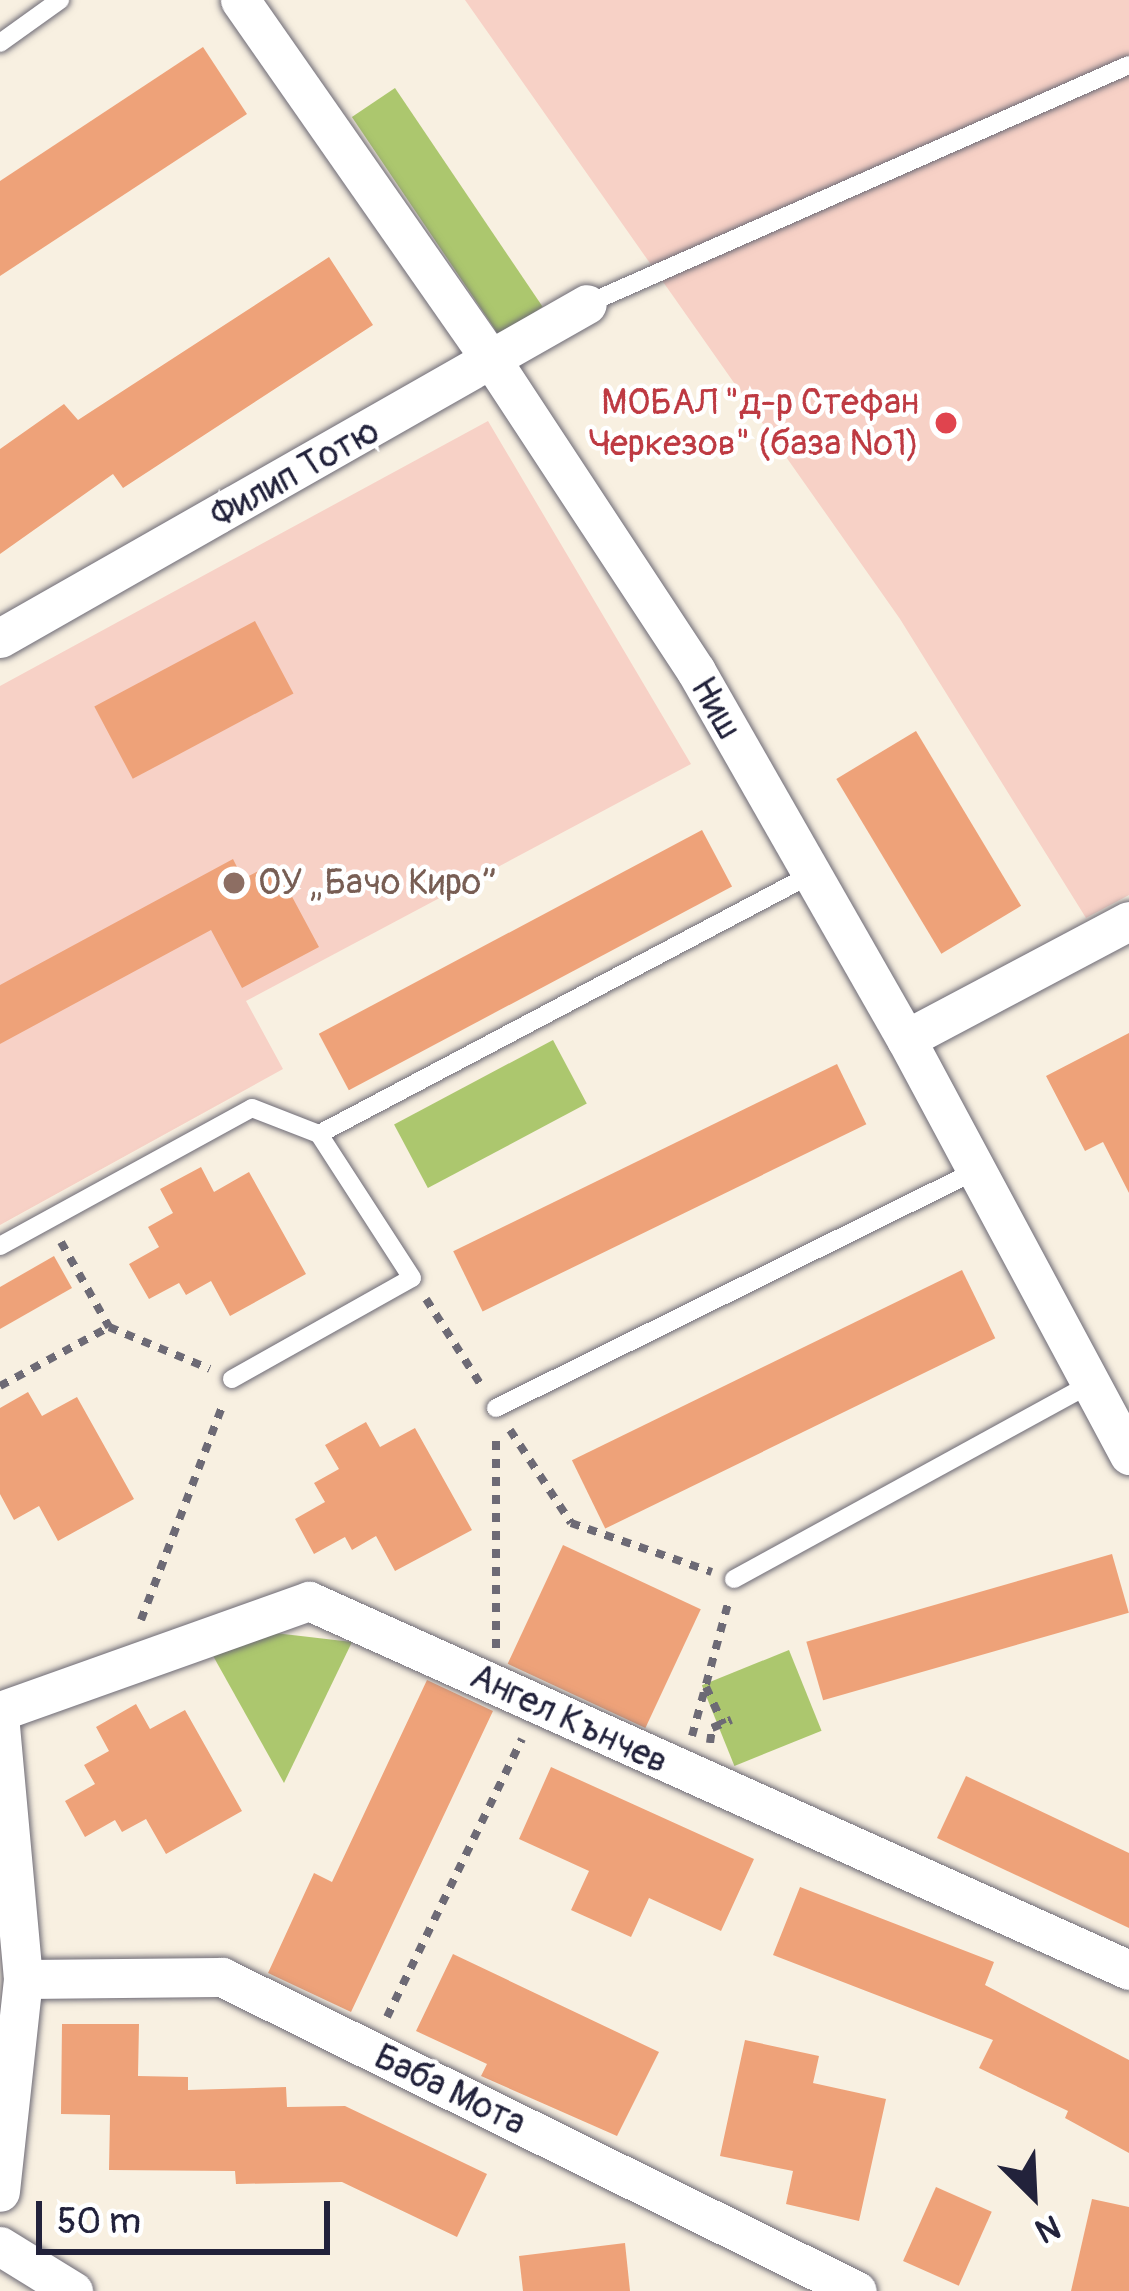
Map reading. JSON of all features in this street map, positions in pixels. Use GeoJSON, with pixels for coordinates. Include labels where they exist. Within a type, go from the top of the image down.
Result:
{"type":"FeatureCollection","features":[{"type":"Feature","properties":{"kind":"street","name":"Ниш"},"geometry":{"type":"LineString","coordinates":[[240,0],[493,362],[695,670],[906,1039],[973,1172],[1129,1455]]}},
{"type":"Feature","properties":{"kind":"street","name":"Филип Тотю"},"geometry":{"type":"LineString","coordinates":[[0,638],[493,362],[587,304]]}},
{"type":"Feature","properties":{"kind":"street"},"geometry":{"type":"LineString","coordinates":[[906,1039],[1129,921]]}},
{"type":"Feature","properties":{"kind":"street","name":"Ангел Кънчев"},"geometry":{"type":"LineString","coordinates":[[0,1711],[309,1600],[1129,1970]]}},
{"type":"Feature","properties":{"kind":"street"},"geometry":{"type":"LineString","coordinates":[[0,1726],[15,1993],[0,2192]]}},
{"type":"Feature","properties":{"kind":"street","name":"Баба Мота"},"geometry":{"type":"LineString","coordinates":[[15,1993],[222,1977],[857,2291]]}},
{"type":"Feature","properties":{"kind":"street"},"geometry":{"type":"LineString","coordinates":[[0,2246],[73,2291]]}},
{"type":"Feature","properties":{"kind":"lane"},"geometry":{"type":"LineString","coordinates":[[0,43],[60,0]]}},
{"type":"Feature","properties":{"kind":"lane"},"geometry":{"type":"LineString","coordinates":[[587,304],[1129,64]]}},
{"type":"Feature","properties":{"kind":"lane"},"geometry":{"type":"LineString","coordinates":[[319,1133],[810,875]]}},
{"type":"Feature","properties":{"kind":"lane"},"geometry":{"type":"LineString","coordinates":[[0,1246],[252,1108],[319,1133],[412,1278],[232,1379]]}},
{"type":"Feature","properties":{"kind":"lane"},"geometry":{"type":"LineString","coordinates":[[496,1408],[973,1172]]}},
{"type":"Feature","properties":{"kind":"lane"},"geometry":{"type":"LineString","coordinates":[[734,1579],[1092,1383]]}},
{"type":"Feature","properties":{"kind":"path"},"geometry":{"type":"LineString","coordinates":[[49,1220],[109,1327],[232,1379],[124,1666]]}},
{"type":"Feature","properties":{"kind":"path"},"geometry":{"type":"LineString","coordinates":[[412,1278],[571,1523],[734,1579],[682,1771]]}},
{"type":"Feature","properties":{"kind":"path"},"geometry":{"type":"LineString","coordinates":[[0,1386],[109,1327]]}},
{"type":"Feature","properties":{"kind":"path"},"geometry":{"type":"LineString","coordinates":[[495,1685],[496,1408]]}},
{"type":"Feature","properties":{"kind":"path"},"geometry":{"type":"LineString","coordinates":[[705,1685],[723,1724]]}},
{"type":"Feature","properties":{"kind":"path"},"geometry":{"type":"LineString","coordinates":[[371,2050],[539,1706]]}},
{"type":"Feature","properties":{"kind":"shaded area","name":"МОБАЛ \"д-р Стефан Черкезов\" (база №1)"},"geometry":{"type":"Polygon","coordinates":[[[465,0],[1129,0],[1129,895],[1086,918],[900,619],[465,0]]]}},
{"type":"Feature","properties":{"kind":"shaded area","name":"ОУ „Бачо Киро”"},"geometry":{"type":"Polygon","coordinates":[[[488,421],[691,764],[246,1001],[283,1069],[0,1225],[0,686],[488,421]]]}},
{"type":"Feature","properties":{"kind":"green space"},"geometry":{"type":"Polygon","coordinates":[[[395,88],[543,307],[500,336],[352,117],[395,88]]]}},
{"type":"Feature","properties":{"kind":"green space"},"geometry":{"type":"Polygon","coordinates":[[[553,1040],[587,1104],[428,1188],[394,1125],[553,1040]]]}},
{"type":"Feature","properties":{"kind":"green space"},"geometry":{"type":"Polygon","coordinates":[[[275,1633],[352,1642],[284,1783],[212,1654],[275,1633]]]}},
{"type":"Feature","properties":{"kind":"green space"},"geometry":{"type":"Polygon","coordinates":[[[789,1650],[822,1731],[734,1766],[702,1685],[789,1650]]]}},
{"type":"Feature","properties":{"kind":"building"},"geometry":{"type":"Polygon","coordinates":[[[203,47],[247,114],[0,276],[0,181],[203,47]]]}},
{"type":"Feature","properties":{"kind":"building"},"geometry":{"type":"Polygon","coordinates":[[[329,257],[373,325],[123,488],[113,474],[0,554],[0,449],[64,404],[78,420],[329,257]]]}},
{"type":"Feature","properties":{"kind":"building"},"geometry":{"type":"Polygon","coordinates":[[[255,621],[293,693],[133,779],[94,706],[255,621]]]}},
{"type":"Feature","properties":{"kind":"building"},"geometry":{"type":"Polygon","coordinates":[[[916,731],[1021,906],[941,954],[836,779],[916,731]]]}},
{"type":"Feature","properties":{"kind":"building"},"geometry":{"type":"Polygon","coordinates":[[[702,830],[732,887],[349,1090],[319,1034],[702,830]]]}},
{"type":"Feature","properties":{"kind":"building"},"geometry":{"type":"Polygon","coordinates":[[[233,859],[243,879],[274,863],[319,947],[242,988],[211,930],[0,1044],[0,985],[233,859]]]}},
{"type":"Feature","properties":{"kind":"building"},"geometry":{"type":"Polygon","coordinates":[[[1129,1033],[1129,1193],[1103,1142],[1085,1151],[1046,1076],[1129,1033]]]}},
{"type":"Feature","properties":{"kind":"building"},"geometry":{"type":"Polygon","coordinates":[[[837,1064],[866,1124],[483,1311],[453,1251],[837,1064]]]}},
{"type":"Feature","properties":{"kind":"building"},"geometry":{"type":"Polygon","coordinates":[[[201,1167],[214,1192],[249,1172],[306,1274],[230,1316],[211,1281],[186,1295],[179,1283],[149,1299],[129,1264],[159,1247],[148,1227],[173,1213],[160,1189],[201,1167]]]}},
{"type":"Feature","properties":{"kind":"building"},"geometry":{"type":"Polygon","coordinates":[[[54,1256],[72,1288],[0,1329],[0,1287],[54,1256]]]}},
{"type":"Feature","properties":{"kind":"building"},"geometry":{"type":"Polygon","coordinates":[[[962,1270],[995,1338],[605,1529],[572,1460],[962,1270]]]}},
{"type":"Feature","properties":{"kind":"building"},"geometry":{"type":"Polygon","coordinates":[[[28,1392],[42,1416],[77,1397],[134,1499],[58,1541],[39,1506],[14,1520],[0,1494],[0,1408],[28,1392]]]}},
{"type":"Feature","properties":{"kind":"building"},"geometry":{"type":"Polygon","coordinates":[[[366,1422],[380,1447],[415,1428],[472,1530],[395,1571],[376,1536],[352,1550],[345,1537],[314,1554],[295,1519],[325,1502],[314,1483],[339,1469],[325,1445],[366,1422]]]}},
{"type":"Feature","properties":{"kind":"building"},"geometry":{"type":"Polygon","coordinates":[[[563,1545],[701,1609],[645,1728],[508,1664],[563,1545]]]}},
{"type":"Feature","properties":{"kind":"building"},"geometry":{"type":"Polygon","coordinates":[[[1112,1554],[1129,1613],[823,1700],[806,1642],[1112,1554]]]}},
{"type":"Feature","properties":{"kind":"building"},"geometry":{"type":"Polygon","coordinates":[[[427,1680],[493,1711],[351,2012],[268,1973],[314,1873],[332,1882],[427,1680]]]}},
{"type":"Feature","properties":{"kind":"building"},"geometry":{"type":"Polygon","coordinates":[[[136,1704],[150,1729],[185,1710],[242,1811],[166,1854],[146,1819],[122,1832],[115,1820],[85,1837],[65,1801],[95,1784],[84,1765],[109,1751],[96,1727],[136,1704]]]}},
{"type":"Feature","properties":{"kind":"building"},"geometry":{"type":"Polygon","coordinates":[[[551,1767],[754,1859],[721,1931],[649,1898],[631,1937],[571,1910],[589,1871],[519,1839],[551,1767]]]}},
{"type":"Feature","properties":{"kind":"building"},"geometry":{"type":"Polygon","coordinates":[[[966,1776],[1129,1853],[1129,1928],[937,1838],[966,1776]]]}},
{"type":"Feature","properties":{"kind":"building"},"geometry":{"type":"Polygon","coordinates":[[[800,1887],[994,1962],[985,1985],[1129,2060],[1129,2153],[1065,2118],[1068,2111],[979,2068],[993,2040],[773,1955],[800,1887]]]}},
{"type":"Feature","properties":{"kind":"building"},"geometry":{"type":"Polygon","coordinates":[[[453,1954],[659,2052],[617,2136],[481,2076],[487,2064],[416,2031],[453,1954]]]}},
{"type":"Feature","properties":{"kind":"building"},"geometry":{"type":"Polygon","coordinates":[[[62,2024],[139,2024],[138,2076],[188,2077],[188,2090],[286,2087],[287,2107],[345,2106],[487,2174],[457,2237],[342,2182],[236,2184],[235,2171],[109,2170],[110,2115],[61,2114],[62,2024]]]}},
{"type":"Feature","properties":{"kind":"building"},"geometry":{"type":"Polygon","coordinates":[[[745,2040],[819,2056],[813,2083],[886,2099],[859,2221],[786,2204],[793,2171],[720,2156],[745,2040]]]}},
{"type":"Feature","properties":{"kind":"building"},"geometry":{"type":"Polygon","coordinates":[[[936,2187],[992,2212],[959,2286],[903,2261],[936,2187]]]}},
{"type":"Feature","properties":{"kind":"building"},"geometry":{"type":"Polygon","coordinates":[[[1092,2199],[1129,2207],[1129,2291],[1071,2291],[1092,2199]]]}},
{"type":"Feature","properties":{"kind":"building"},"geometry":{"type":"Polygon","coordinates":[[[625,2243],[630,2291],[523,2291],[519,2256],[625,2243]]]}},
{"type":"Feature","properties":{"kind":"place","name":"МОБАЛ \"д-р Стефан Черкезов\" (база №1)"},"geometry":{"type":"Point","coordinates":[946,423]}},
{"type":"Feature","properties":{"kind":"place","name":"ОУ „Бачо Киро”"},"geometry":{"type":"Point","coordinates":[234,883]}}]}
